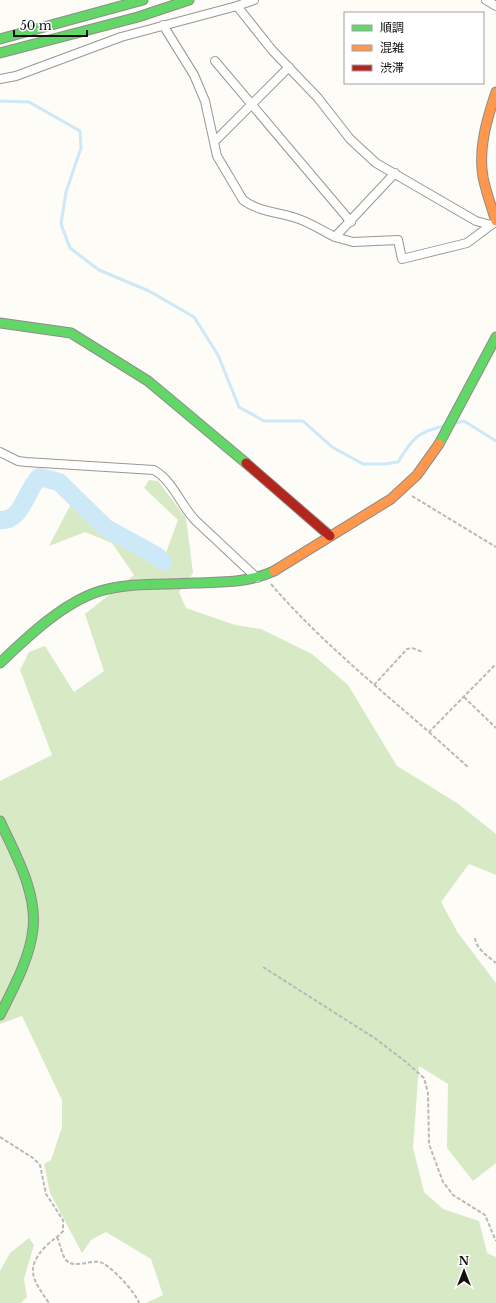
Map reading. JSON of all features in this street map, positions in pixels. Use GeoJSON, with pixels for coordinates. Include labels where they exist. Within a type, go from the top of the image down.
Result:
{"type":"FeatureCollection","features":[{"type":"Feature","properties":{"kind":"main road"},"geometry":{"type":"LineString","coordinates":[[0,39],[143,0]]}},
{"type":"Feature","properties":{"kind":"main road"},"geometry":{"type":"LineString","coordinates":[[0,53],[138,17],[189,0]]}},
{"type":"Feature","properties":{"kind":"main road"},"geometry":{"type":"LineString","coordinates":[[0,61],[50,41]]}},
{"type":"Feature","properties":{"kind":"main road"},"geometry":{"type":"LineString","coordinates":[[494,223],[484,181],[482,160],[484,137],[496,92]]}},
{"type":"Feature","properties":{"kind":"main road"},"geometry":{"type":"LineString","coordinates":[[0,323],[71,332],[148,382],[213,434],[325,530],[330,536]]}},
{"type":"Feature","properties":{"kind":"main road"},"geometry":{"type":"LineString","coordinates":[[0,663],[30,634],[81,599],[101,591],[131,586],[243,581],[260,577],[286,565],[404,489],[422,468],[455,416],[496,337]]}},
{"type":"Feature","properties":{"kind":"main road"},"geometry":{"type":"LineString","coordinates":[[0,821],[30,896],[33,920],[30,943],[0,1015]]}},
{"type":"Feature","properties":{"kind":"street"},"geometry":{"type":"LineString","coordinates":[[0,79],[16,76],[121,37],[237,6],[254,0]]}},
{"type":"Feature","properties":{"kind":"street"},"geometry":{"type":"LineString","coordinates":[[486,0],[496,6]]}},
{"type":"Feature","properties":{"kind":"street"},"geometry":{"type":"LineString","coordinates":[[237,6],[289,67],[318,98],[350,140],[376,163],[476,222],[494,223]]}},
{"type":"Feature","properties":{"kind":"street"},"geometry":{"type":"LineString","coordinates":[[164,25],[194,75],[205,101],[217,156],[243,200],[256,209],[298,218],[335,237],[353,242],[398,240],[402,259],[467,243],[494,223]]}},
{"type":"Feature","properties":{"kind":"street"},"geometry":{"type":"LineString","coordinates":[[215,61],[351,222]]}},
{"type":"Feature","properties":{"kind":"street"},"geometry":{"type":"LineString","coordinates":[[214,142],[289,67]]}},
{"type":"Feature","properties":{"kind":"street"},"geometry":{"type":"LineString","coordinates":[[335,237],[351,222],[395,173]]}},
{"type":"Feature","properties":{"kind":"street"},"geometry":{"type":"LineString","coordinates":[[0,452],[26,462],[154,470],[168,481],[186,510],[195,520],[260,577]]}},
{"type":"Feature","properties":{"kind":"path"},"geometry":{"type":"LineString","coordinates":[[404,489],[409,494],[496,547]]}},
{"type":"Feature","properties":{"kind":"path"},"geometry":{"type":"LineString","coordinates":[[260,577],[293,610],[374,685],[469,768]]}},
{"type":"Feature","properties":{"kind":"path"},"geometry":{"type":"LineString","coordinates":[[374,685],[407,649],[412,648],[424,652]]}},
{"type":"Feature","properties":{"kind":"path"},"geometry":{"type":"LineString","coordinates":[[429,732],[496,664]]}},
{"type":"Feature","properties":{"kind":"path"},"geometry":{"type":"LineString","coordinates":[[464,697],[496,728]]}},
{"type":"Feature","properties":{"kind":"path"},"geometry":{"type":"LineString","coordinates":[[475,938],[475,942],[496,963]]}},
{"type":"Feature","properties":{"kind":"path"},"geometry":{"type":"LineString","coordinates":[[263,967],[376,1039],[424,1078],[428,1093],[429,1144],[443,1182],[453,1195],[485,1215],[496,1241]]}},
{"type":"Feature","properties":{"kind":"path"},"geometry":{"type":"LineString","coordinates":[[0,1137],[33,1158],[40,1165],[46,1194],[63,1220],[63,1230],[48,1244],[35,1260],[32,1273],[34,1282],[49,1303]]}},
{"type":"Feature","properties":{"kind":"path"},"geometry":{"type":"LineString","coordinates":[[57,1237],[66,1260],[72,1264],[99,1262],[107,1265],[135,1294],[139,1303]]}},
{"type":"Feature","properties":{"kind":"green space"},"geometry":{"type":"Polygon","coordinates":[[[149,480],[158,481],[186,518],[193,573],[179,592],[186,608],[235,625],[261,629],[312,654],[348,685],[397,766],[457,803],[496,834],[496,875],[469,864],[441,902],[458,933],[496,983],[496,1163],[473,1181],[447,1148],[448,1084],[419,1066],[413,1148],[424,1192],[443,1209],[479,1221],[487,1253],[496,1257],[496,1303],[146,1303],[163,1295],[151,1259],[106,1232],[91,1240],[82,1253],[50,1193],[44,1164],[51,1160],[62,1127],[62,1100],[22,1016],[0,1024],[0,781],[52,755],[20,670],[29,652],[45,646],[74,692],[104,671],[85,614],[134,575],[112,543],[85,532],[49,546],[72,502],[105,532],[160,569],[178,520],[144,488],[149,480]]]}},
{"type":"Feature","properties":{"kind":"green space"},"geometry":{"type":"Polygon","coordinates":[[[29,1238],[34,1245],[24,1279],[27,1297],[21,1303],[0,1303],[0,1271],[10,1253],[29,1238]]]}},
{"type":"Feature","properties":{"kind":"waterway"},"geometry":{"type":"LineString","coordinates":[[0,101],[29,102],[80,131],[81,148],[66,192],[61,224],[70,248],[99,270],[149,291],[194,317],[218,355],[239,407],[264,421],[303,421],[332,447],[363,464],[385,464],[398,462],[412,441],[417,437],[429,430],[447,425]]}},
{"type":"Feature","properties":{"kind":"waterway"},"geometry":{"type":"LineString","coordinates":[[456,423],[464,421],[496,441]]}},
{"type":"Feature","properties":{"kind":"waterway"},"geometry":{"type":"LineString","coordinates":[[0,520],[14,516],[19,511],[34,483],[39,477],[59,482],[106,528],[157,556],[163,562]]}},
{"type":"Feature","properties":{"kind":"traffic: fast"},"geometry":{"type":"LineString","coordinates":[[0,39],[143,0]]}},
{"type":"Feature","properties":{"kind":"traffic: fast"},"geometry":{"type":"LineString","coordinates":[[0,53],[138,17],[189,0]]}},
{"type":"Feature","properties":{"kind":"traffic: fast"},"geometry":{"type":"LineString","coordinates":[[0,323],[71,333],[148,381],[246,463]]}},
{"type":"Feature","properties":{"kind":"traffic: fast"},"geometry":{"type":"LineString","coordinates":[[439,444],[496,337]]}},
{"type":"Feature","properties":{"kind":"traffic: fast"},"geometry":{"type":"LineString","coordinates":[[0,663],[47,621],[73,603],[100,591],[135,585],[245,580],[274,571]]}},
{"type":"Feature","properties":{"kind":"traffic: fast"},"geometry":{"type":"LineString","coordinates":[[0,821],[24,873],[32,901],[33,915],[33,929],[25,962],[0,1015]]}},
{"type":"Feature","properties":{"kind":"traffic: slow"},"geometry":{"type":"LineString","coordinates":[[496,92],[484,134],[482,155],[484,183],[496,221]]}},
{"type":"Feature","properties":{"kind":"traffic: slow"},"geometry":{"type":"LineString","coordinates":[[274,571],[391,499],[417,475],[439,444]]}},
{"type":"Feature","properties":{"kind":"traffic: jam"},"geometry":{"type":"LineString","coordinates":[[246,463],[330,536]]}}]}
